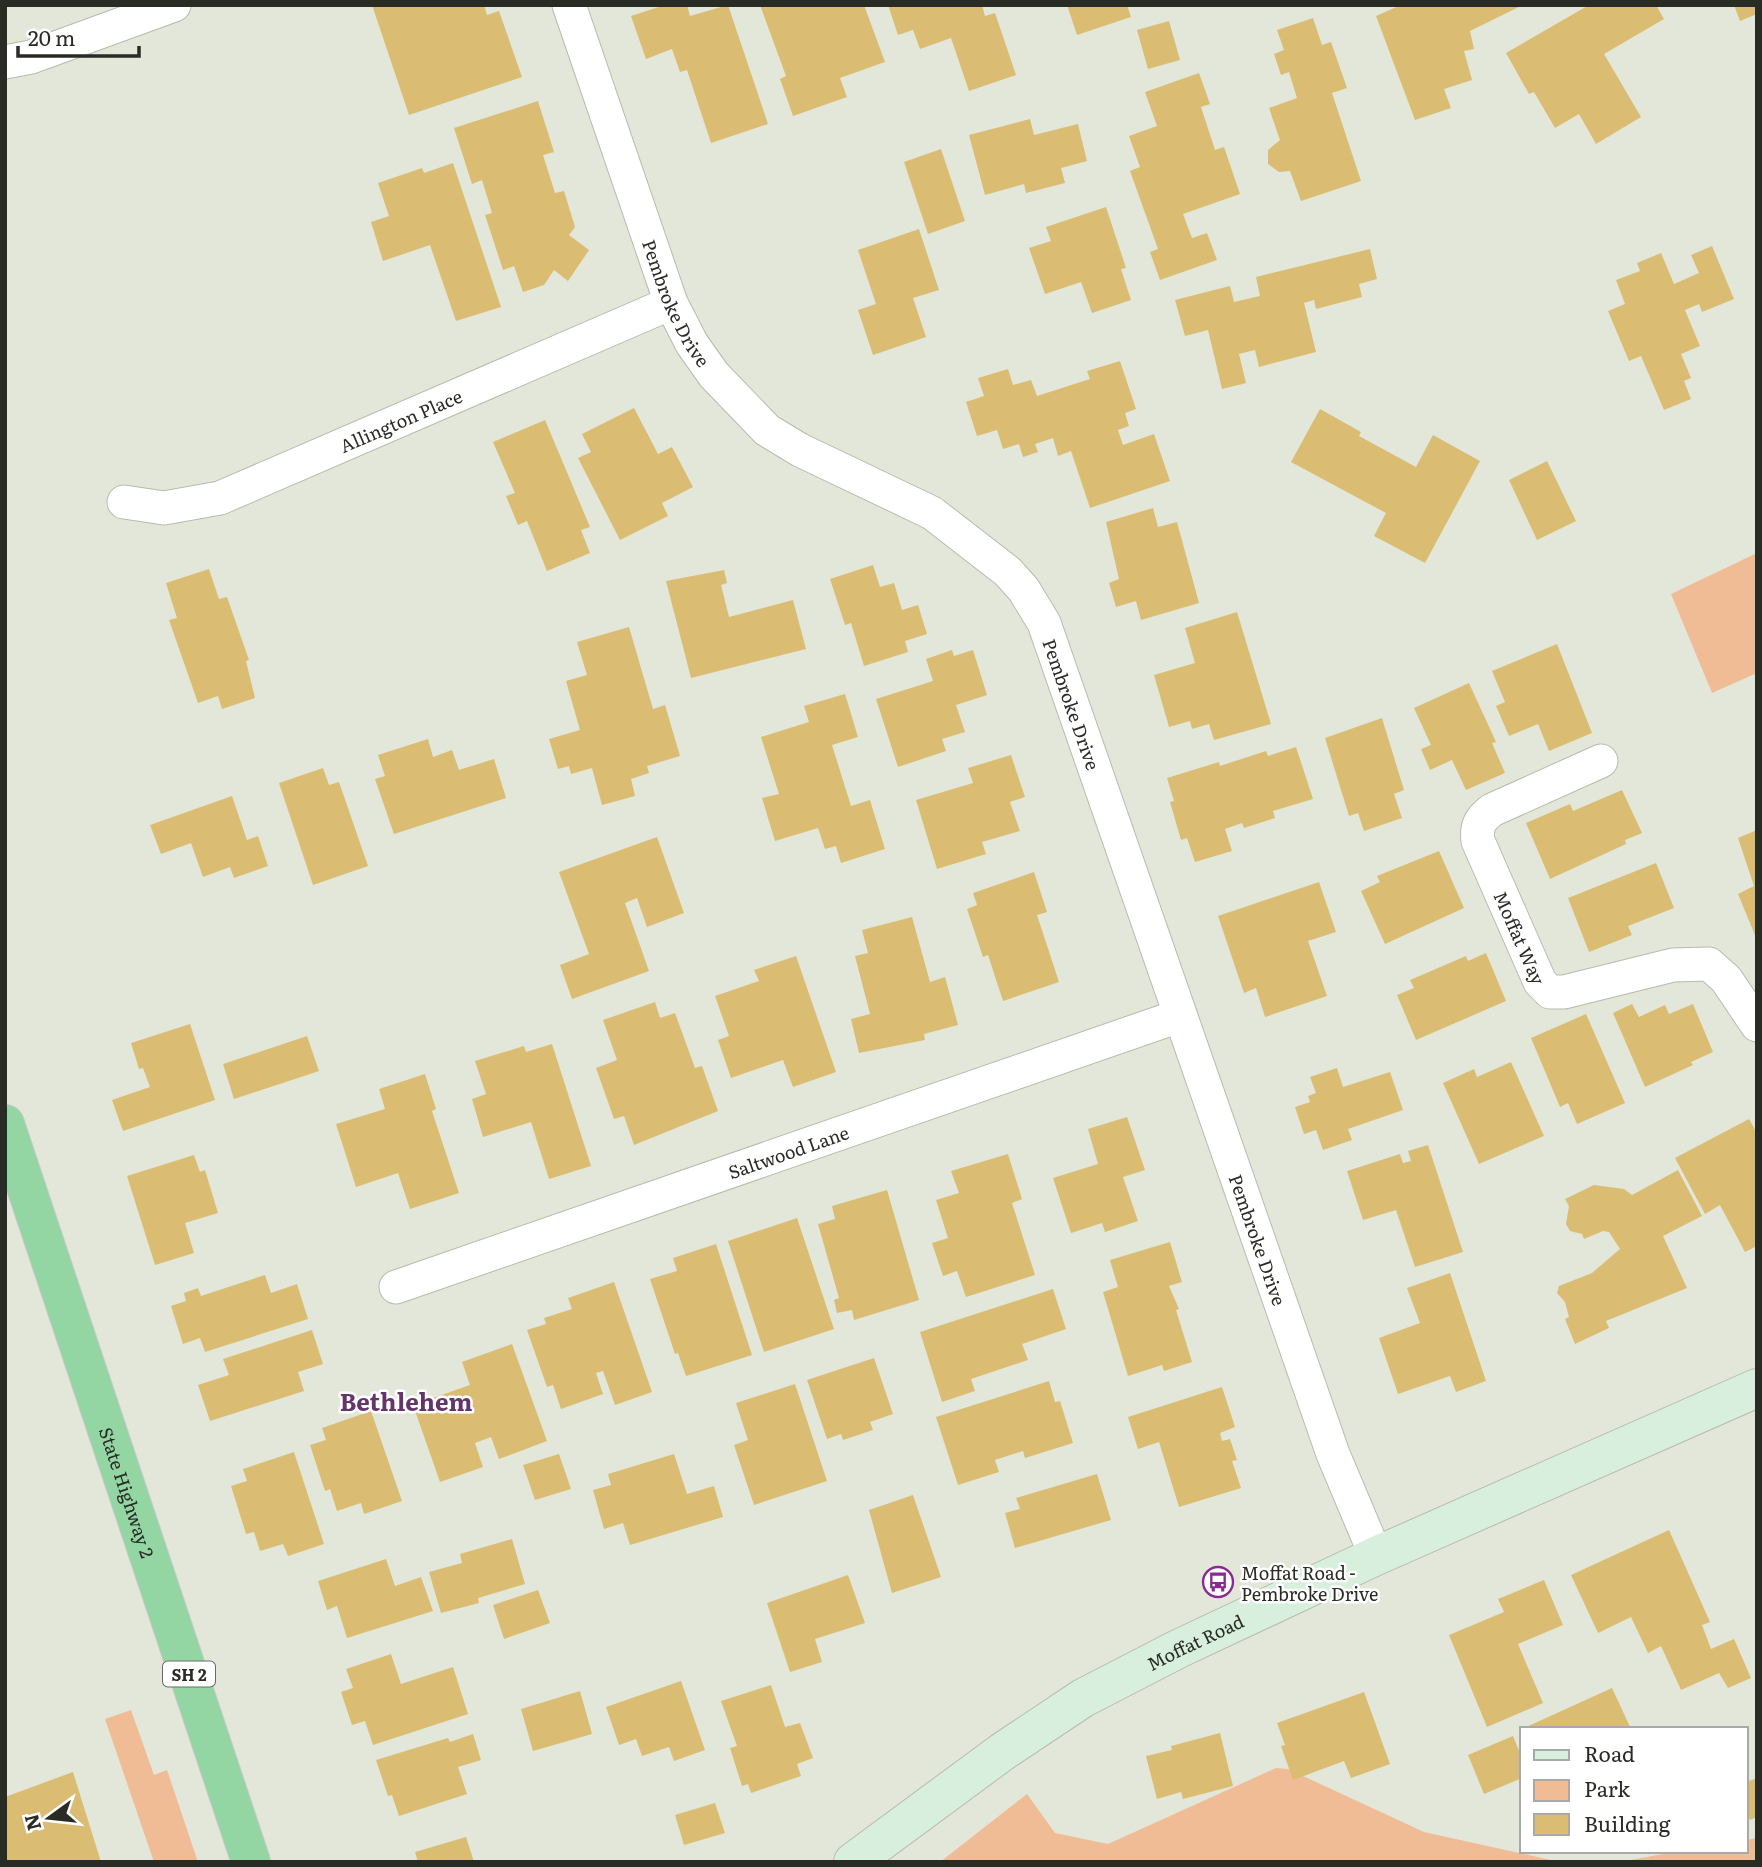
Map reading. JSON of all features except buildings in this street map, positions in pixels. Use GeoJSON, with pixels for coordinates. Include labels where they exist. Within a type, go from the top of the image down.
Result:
{"type":"FeatureCollection","features":[{"type":"Feature","properties":{"kind":"highway","name":"State Highway 2"},"geometry":{"type":"LineString","coordinates":[[5,1124],[251,1862]]}},
{"type":"Feature","properties":{"kind":"main road","name":"Moffat Road"},"geometry":{"type":"LineString","coordinates":[[853,1862],[1002,1752],[1083,1698],[1178,1649],[1376,1556],[1757,1388]]}},
{"type":"Feature","properties":{"kind":"street"},"geometry":{"type":"LineString","coordinates":[[5,62],[31,57],[174,5]]}},
{"type":"Feature","properties":{"kind":"street","name":"Pembroke Drive"},"geometry":{"type":"LineString","coordinates":[[569,5],[671,303],[692,344],[713,375],[767,430],[800,450],[932,513],[1009,572],[1024,590],[1044,623],[1333,1454],[1376,1556]]}},
{"type":"Feature","properties":{"kind":"street","name":"Allington Place"},"geometry":{"type":"LineString","coordinates":[[124,502],[164,508],[220,498],[671,303]]}},
{"type":"Feature","properties":{"kind":"street","name":"Moffat Way"},"geometry":{"type":"LineString","coordinates":[[1601,761],[1492,810],[1482,818],[1477,830],[1478,841],[1540,982],[1550,992],[1564,992],[1673,965],[1709,964],[1726,979],[1757,1025]]}},
{"type":"Feature","properties":{"kind":"street","name":"Saltwood Lane"},"geometry":{"type":"LineString","coordinates":[[396,1287],[1179,1016]]}},
{"type":"Feature","properties":{"kind":"green space"},"geometry":{"type":"Polygon","coordinates":[[[1757,553],[1757,673],[1712,693],[1671,594],[1757,553]]]}},
{"type":"Feature","properties":{"kind":"green space"},"geometry":{"type":"Polygon","coordinates":[[[131,1710],[154,1775],[167,1770],[198,1862],[154,1862],[105,1719],[131,1710]]]}},
{"type":"Feature","properties":{"kind":"green space"},"geometry":{"type":"Polygon","coordinates":[[[1276,1768],[1288,1769],[1424,1832],[1560,1862],[940,1862],[1027,1794],[1055,1833],[1108,1844],[1276,1768]]]}},
{"type":"Feature","properties":{"kind":"green space"},"geometry":{"type":"Polygon","coordinates":[[[1757,1838],[1757,1862],[1619,1862],[1669,1853],[1748,1853],[1748,1840],[1757,1838]]]}},
{"type":"Feature","properties":{"kind":"place","name":"Moffat Road - Pembroke Drive"},"geometry":{"type":"Point","coordinates":[1218,1582]}},
{"type":"Feature","properties":{"kind":"district","name":"Bethlehem"},"geometry":{"type":"Point","coordinates":[406,1400]}}]}
